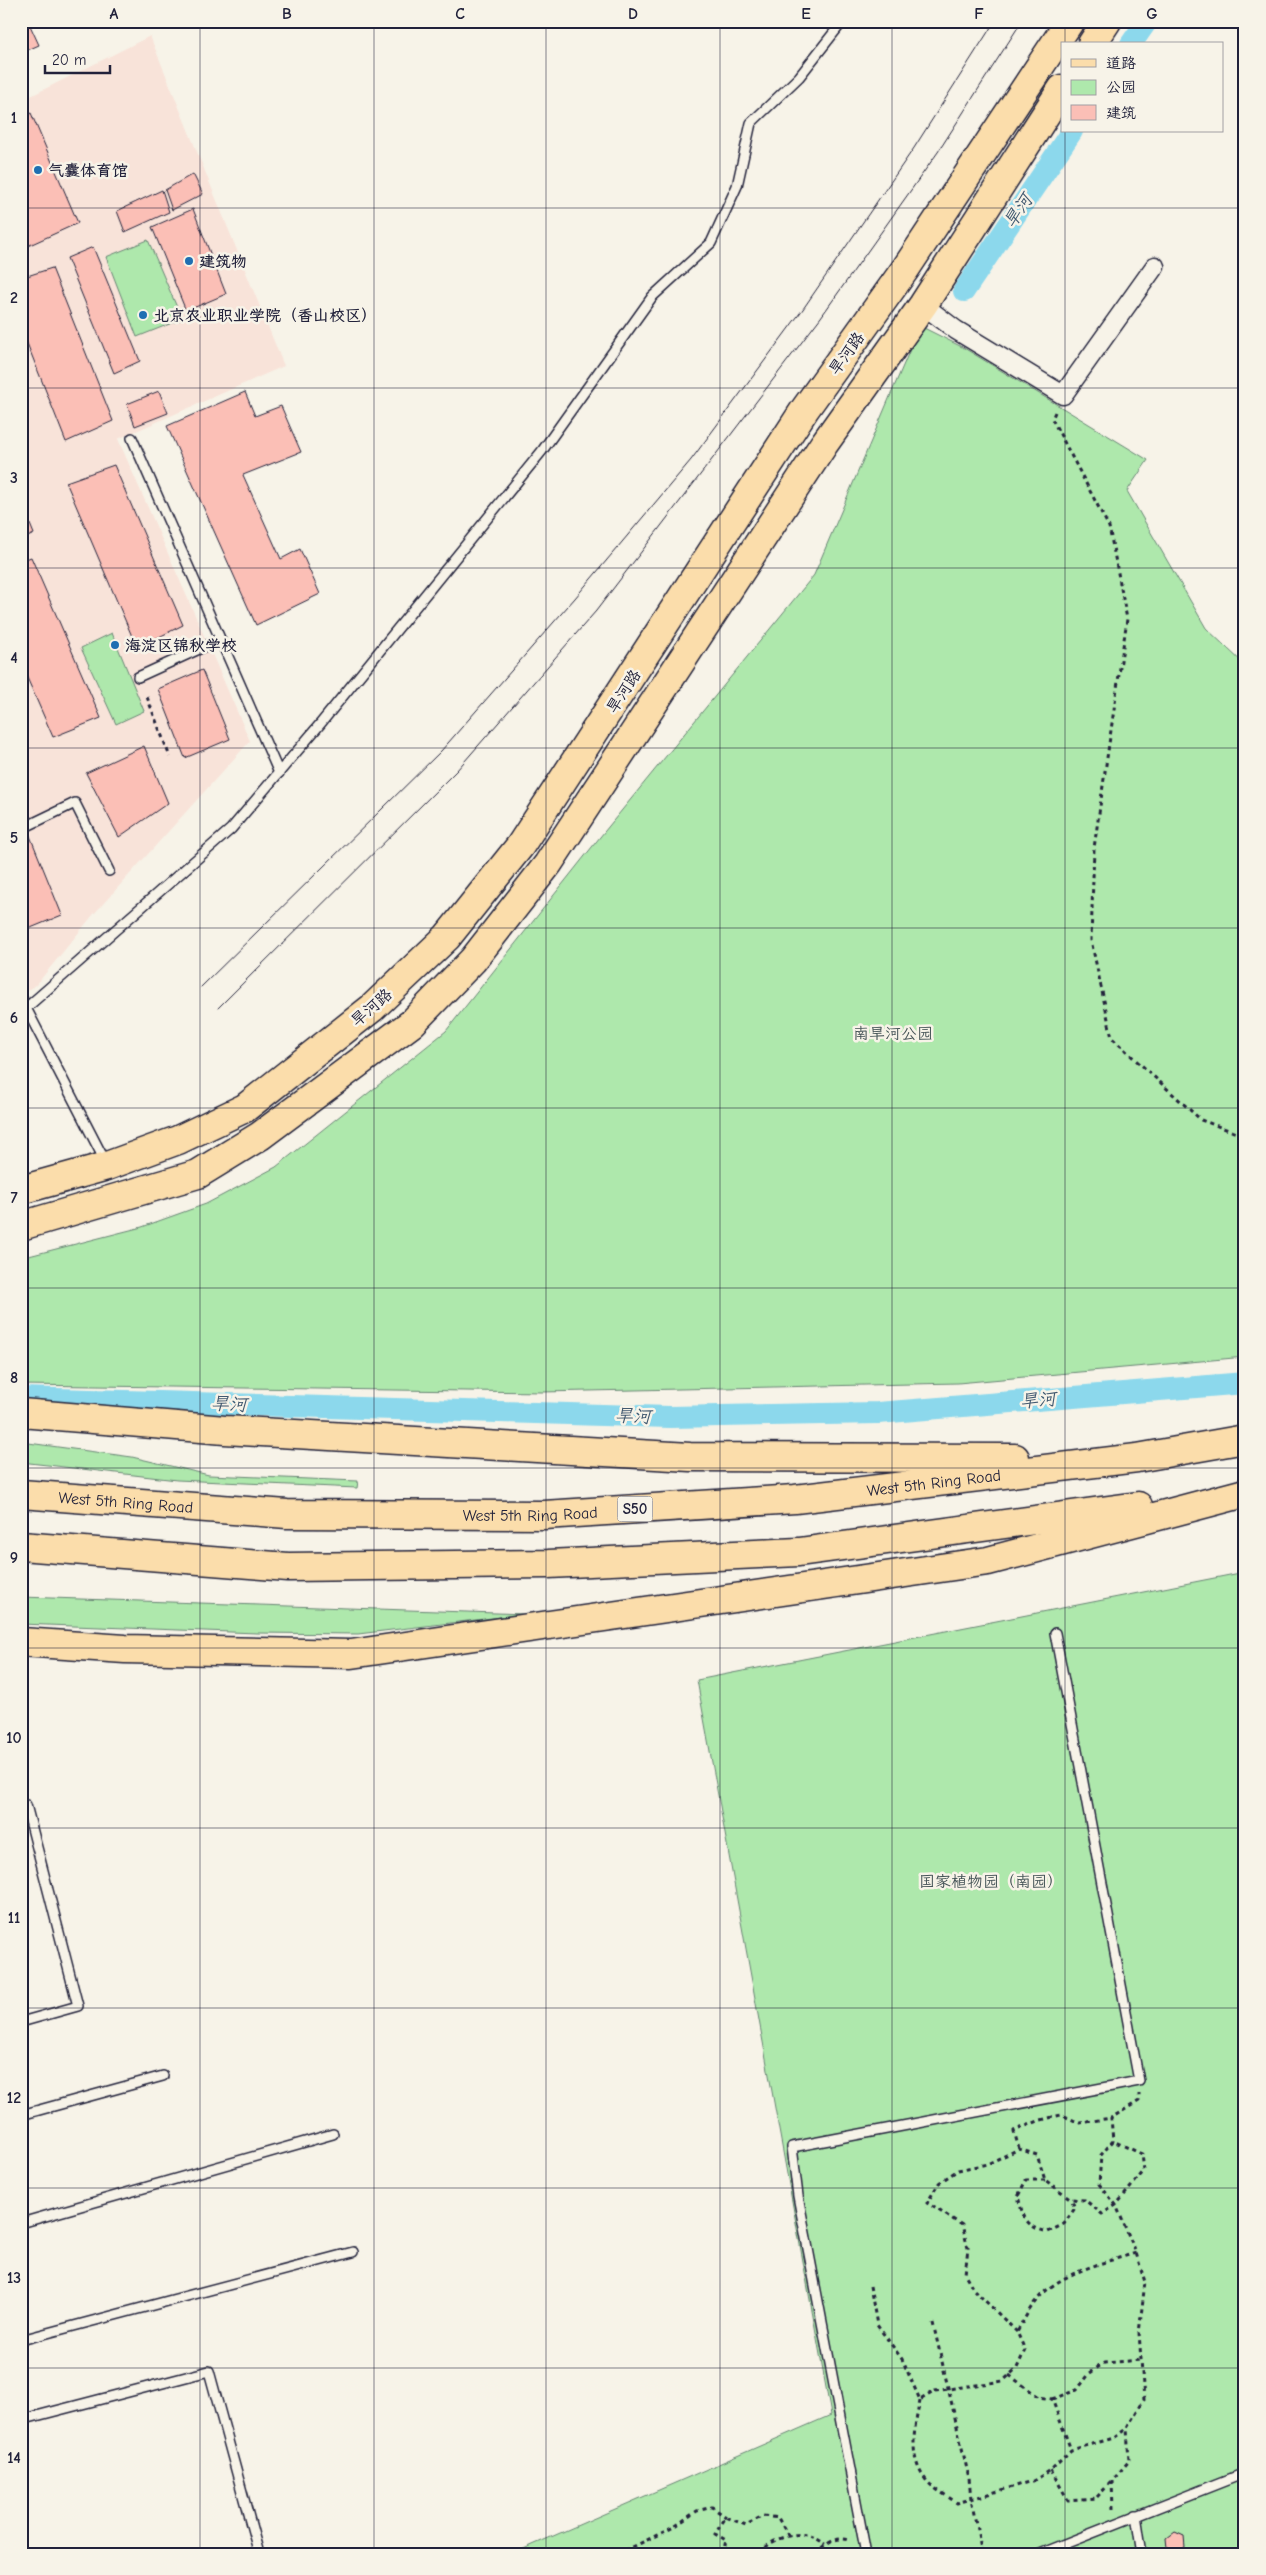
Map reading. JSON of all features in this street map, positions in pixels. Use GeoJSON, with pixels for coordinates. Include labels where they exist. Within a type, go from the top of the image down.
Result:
{"type":"FeatureCollection","features":[{"type":"Feature","properties":{"kind":"main road","name":"旱河路"},"geometry":{"type":"LineString","coordinates":[[21,1190],[107,1166],[178,1140],[245,1108],[372,1008],[447,937],[520,846],[805,410],[906,268],[1070,21]]}},
{"type":"Feature","properties":{"kind":"main road"},"geometry":{"type":"LineString","coordinates":[[1093,42],[1107,21]]}},
{"type":"Feature","properties":{"kind":"main road","name":"旱河路"},"geometry":{"type":"LineString","coordinates":[[21,1226],[198,1174],[260,1136],[412,1023],[473,960],[548,864],[824,444],[923,306],[1061,91]]}},
{"type":"Feature","properties":{"kind":"main road"},"geometry":{"type":"LineString","coordinates":[[21,1413],[226,1430],[690,1457],[1136,1458]]}},
{"type":"Feature","properties":{"kind":"main road","name":"West 5th Ring Road"},"geometry":{"type":"LineString","coordinates":[[21,1494],[287,1514],[544,1515],[795,1499],[1136,1458],[1245,1439]]}},
{"type":"Feature","properties":{"kind":"main road"},"geometry":{"type":"LineString","coordinates":[[21,1546],[288,1567],[548,1564],[799,1552],[1245,1493]]}},
{"type":"Feature","properties":{"kind":"main road"},"geometry":{"type":"LineString","coordinates":[[21,1642],[125,1649],[352,1654],[988,1562],[1245,1493]]}},
{"type":"Feature","properties":{"kind":"street"},"geometry":{"type":"LineString","coordinates":[[923,306],[956,330],[1063,395],[1155,266]]}},
{"type":"Feature","properties":{"kind":"lane"},"geometry":{"type":"LineString","coordinates":[[26,1008],[231,829],[478,532],[542,451],[652,297],[712,243],[737,186],[751,123],[799,77],[843,21]]}},
{"type":"Feature","properties":{"kind":"lane"},"geometry":{"type":"LineString","coordinates":[[132,438],[279,772]]}},
{"type":"Feature","properties":{"kind":"lane"},"geometry":{"type":"LineString","coordinates":[[138,677],[220,640]]}},
{"type":"Feature","properties":{"kind":"lane"},"geometry":{"type":"LineString","coordinates":[[21,829],[75,803],[109,871]]}},
{"type":"Feature","properties":{"kind":"lane"},"geometry":{"type":"LineString","coordinates":[[21,996],[107,1166]]}},
{"type":"Feature","properties":{"kind":"lane"},"geometry":{"type":"LineString","coordinates":[[865,2549],[800,2206],[792,2147],[1139,2081],[1055,1633]]}},
{"type":"Feature","properties":{"kind":"lane"},"geometry":{"type":"LineString","coordinates":[[21,1806],[26,1805],[78,2006],[21,2022]]}},
{"type":"Feature","properties":{"kind":"lane"},"geometry":{"type":"LineString","coordinates":[[21,2114],[163,2076]]}},
{"type":"Feature","properties":{"kind":"lane"},"geometry":{"type":"LineString","coordinates":[[21,2223],[333,2134]]}},
{"type":"Feature","properties":{"kind":"lane"},"geometry":{"type":"LineString","coordinates":[[21,2340],[353,2252]]}},
{"type":"Feature","properties":{"kind":"lane"},"geometry":{"type":"LineString","coordinates":[[21,2420],[209,2371],[259,2554]]}},
{"type":"Feature","properties":{"kind":"lane"},"geometry":{"type":"LineString","coordinates":[[1039,2554],[1245,2473]]}},
{"type":"Feature","properties":{"kind":"lane"},"geometry":{"type":"LineString","coordinates":[[1136,2515],[1142,2554]]}},
{"type":"Feature","properties":{"kind":"path"},"geometry":{"type":"LineString","coordinates":[[1063,395],[1052,419],[1109,527],[1126,619],[1094,848],[1091,930],[1091,940],[1112,1038],[1201,1120],[1245,1136]]}},
{"type":"Feature","properties":{"kind":"path"},"geometry":{"type":"LineString","coordinates":[[147,697],[170,757]]}},
{"type":"Feature","properties":{"kind":"path"},"geometry":{"type":"LineString","coordinates":[[1019,2149],[1014,2131],[1041,2120],[1061,2115],[1080,2123],[1110,2118],[1139,2101],[1139,2081]]}},
{"type":"Feature","properties":{"kind":"path"},"geometry":{"type":"LineString","coordinates":[[870,2286],[877,2325],[902,2359],[920,2400],[915,2429],[914,2457],[926,2480],[957,2503],[1033,2481],[1051,2470],[1071,2450],[1114,2438],[1127,2428],[1144,2399],[1138,2333],[1145,2282],[1136,2253],[1116,2205],[1099,2184],[1101,2156],[1113,2141],[1110,2118]]}},
{"type":"Feature","properties":{"kind":"path"},"geometry":{"type":"LineString","coordinates":[[1071,2199],[1085,2200],[1102,2214],[1116,2205],[1144,2171],[1142,2154],[1113,2141]]}},
{"type":"Feature","properties":{"kind":"path"},"geometry":{"type":"LineString","coordinates":[[920,2400],[935,2392],[1002,2381],[1017,2368],[1025,2350],[1017,2332],[974,2290],[966,2274],[968,2248],[962,2225],[927,2204],[939,2183],[958,2170],[987,2164],[1004,2154],[1019,2149],[1037,2155],[1045,2180],[1071,2199],[1075,2208],[1064,2224],[1048,2232],[1036,2229],[1023,2217],[1018,2196],[1026,2180],[1045,2180]]}},
{"type":"Feature","properties":{"kind":"path"},"geometry":{"type":"LineString","coordinates":[[1017,2332],[1035,2302],[1056,2283],[1102,2262],[1136,2253]]}},
{"type":"Feature","properties":{"kind":"path"},"geometry":{"type":"LineString","coordinates":[[933,2323],[947,2390],[969,2478],[971,2500],[982,2554]]}},
{"type":"Feature","properties":{"kind":"path"},"geometry":{"type":"LineString","coordinates":[[1009,2375],[1039,2397],[1052,2399],[1078,2390],[1090,2373],[1104,2363],[1141,2360]]}},
{"type":"Feature","properties":{"kind":"path"},"geometry":{"type":"LineString","coordinates":[[1052,2399],[1071,2450]]}},
{"type":"Feature","properties":{"kind":"path"},"geometry":{"type":"LineString","coordinates":[[1051,2470],[1068,2500],[1096,2498],[1130,2461],[1127,2428]]}},
{"type":"Feature","properties":{"kind":"path"},"geometry":{"type":"LineString","coordinates":[[1112,2481],[1113,2524]]}},
{"type":"Feature","properties":{"kind":"path"},"geometry":{"type":"LineString","coordinates":[[618,2554],[674,2526],[697,2511],[712,2507],[746,2525],[763,2516],[778,2518],[788,2535]]}},
{"type":"Feature","properties":{"kind":"path"},"geometry":{"type":"LineString","coordinates":[[723,2554],[726,2540],[715,2534],[726,2516]]}},
{"type":"Feature","properties":{"kind":"path"},"geometry":{"type":"LineString","coordinates":[[761,2554],[764,2548],[788,2535],[808,2535],[826,2544]]}},
{"type":"Feature","properties":{"kind":"path"},"geometry":{"type":"LineString","coordinates":[[817,2554],[826,2544],[844,2538],[865,2549]]}},
{"type":"Feature","properties":{"kind":"shaded area"},"geometry":{"type":"Polygon","coordinates":[[[150,36],[284,366],[118,439],[250,741],[93,915],[36,985],[21,995],[21,101],[150,36]]]}},
{"type":"Feature","properties":{"kind":"green space"},"geometry":{"type":"Polygon","coordinates":[[[148,240],[182,319],[137,337],[106,257],[148,240]]]}},
{"type":"Feature","properties":{"kind":"green space","name":"南旱河公园"},"geometry":{"type":"Polygon","coordinates":[[[920,326],[964,348],[1148,460],[1127,491],[1206,628],[1245,665],[1245,1357],[958,1383],[542,1392],[21,1385],[21,1258],[142,1227],[206,1204],[276,1167],[446,1031],[600,837],[814,575],[920,326]]]}},
{"type":"Feature","properties":{"kind":"green space"},"geometry":{"type":"Polygon","coordinates":[[[112,633],[144,711],[116,724],[81,648],[112,633]]]}},
{"type":"Feature","properties":{"kind":"green space"},"geometry":{"type":"Polygon","coordinates":[[[21,1442],[132,1457],[209,1475],[358,1481],[357,1488],[177,1480],[21,1462],[21,1442]]]}},
{"type":"Feature","properties":{"kind":"green space","name":"国家植物园（南园）"},"geometry":{"type":"Polygon","coordinates":[[[1245,1572],[1245,2554],[512,2554],[831,2415],[697,1680],[1245,1572]]]}},
{"type":"Feature","properties":{"kind":"green space"},"geometry":{"type":"Polygon","coordinates":[[[21,1597],[526,1614],[358,1634],[257,1633],[21,1624],[21,1597]]]}},
{"type":"Feature","properties":{"kind":"building"},"geometry":{"type":"Polygon","coordinates":[[[21,21],[28,21],[39,45],[21,53],[21,21]]]}},
{"type":"Feature","properties":{"kind":"building","name":"气囊体育馆"},"geometry":{"type":"Polygon","coordinates":[[[31,113],[78,223],[21,249],[21,117],[31,113]]]}},
{"type":"Feature","properties":{"kind":"building"},"geometry":{"type":"Polygon","coordinates":[[[193,174],[203,194],[172,210],[165,190],[193,174]]]}},
{"type":"Feature","properties":{"kind":"building"},"geometry":{"type":"Polygon","coordinates":[[[162,190],[169,212],[125,232],[117,211],[162,190]]]}},
{"type":"Feature","properties":{"kind":"building","name":"建筑物"},"geometry":{"type":"Polygon","coordinates":[[[193,209],[226,294],[186,311],[152,227],[193,209]]]}},
{"type":"Feature","properties":{"kind":"building"},"geometry":{"type":"Polygon","coordinates":[[[93,247],[140,361],[114,373],[67,258],[93,247]]]}},
{"type":"Feature","properties":{"kind":"building"},"geometry":{"type":"Polygon","coordinates":[[[52,268],[113,421],[66,442],[21,328],[21,278],[52,268]]]}},
{"type":"Feature","properties":{"kind":"building"},"geometry":{"type":"Polygon","coordinates":[[[159,391],[168,413],[135,426],[127,404],[159,391]]]}},
{"type":"Feature","properties":{"kind":"building"},"geometry":{"type":"Polygon","coordinates":[[[245,392],[255,416],[281,406],[301,452],[243,475],[281,559],[300,549],[320,594],[256,625],[167,426],[245,392]]]}},
{"type":"Feature","properties":{"kind":"building"},"geometry":{"type":"Polygon","coordinates":[[[114,465],[183,625],[137,648],[66,482],[114,465]]]}},
{"type":"Feature","properties":{"kind":"building"},"geometry":{"type":"Polygon","coordinates":[[[21,502],[34,534],[21,540],[21,502]]]}},
{"type":"Feature","properties":{"kind":"building"},"geometry":{"type":"Polygon","coordinates":[[[31,557],[101,718],[53,737],[21,664],[21,561],[31,557]]]}},
{"type":"Feature","properties":{"kind":"building"},"geometry":{"type":"Polygon","coordinates":[[[202,670],[230,739],[185,758],[158,689],[202,670]]]}},
{"type":"Feature","properties":{"kind":"building"},"geometry":{"type":"Polygon","coordinates":[[[144,746],[168,803],[119,837],[86,773],[144,746]]]}},
{"type":"Feature","properties":{"kind":"building"},"geometry":{"type":"Polygon","coordinates":[[[28,831],[62,915],[21,932],[21,834],[28,831]]]}},
{"type":"Feature","properties":{"kind":"building"},"geometry":{"type":"Polygon","coordinates":[[[1175,2532],[1184,2536],[1185,2547],[1175,2553],[1168,2548],[1167,2538],[1175,2532]]]}},
{"type":"Feature","properties":{"kind":"waterway","name":"旱河"},"geometry":{"type":"LineString","coordinates":[[1132,42],[1147,21]]}},
{"type":"Feature","properties":{"kind":"waterway","name":"旱河"},"geometry":{"type":"LineString","coordinates":[[964,291],[1071,132]]}},
{"type":"Feature","properties":{"kind":"waterway","name":"旱河"},"geometry":{"type":"LineString","coordinates":[[21,1398],[670,1417],[878,1413],[1245,1383]]}},
{"type":"Feature","properties":{"kind":"tram line"},"geometry":{"type":"LineString","coordinates":[[201,987],[441,751],[575,598],[691,460],[803,309],[914,148],[995,21]]}},
{"type":"Feature","properties":{"kind":"tram line"},"geometry":{"type":"LineString","coordinates":[[218,1008],[457,770],[596,611],[821,317],[938,152],[1022,21]]}},
{"type":"Feature","properties":{"kind":"place","name":"气囊体育馆"},"geometry":{"type":"Point","coordinates":[38,170]}},
{"type":"Feature","properties":{"kind":"place","name":"建筑物"},"geometry":{"type":"Point","coordinates":[189,261]}},
{"type":"Feature","properties":{"kind":"place","name":"北京农业职业学院（香山校区）"},"geometry":{"type":"Point","coordinates":[143,315]}},
{"type":"Feature","properties":{"kind":"place","name":"海淀区锦秋学校"},"geometry":{"type":"Point","coordinates":[115,645]}}]}
